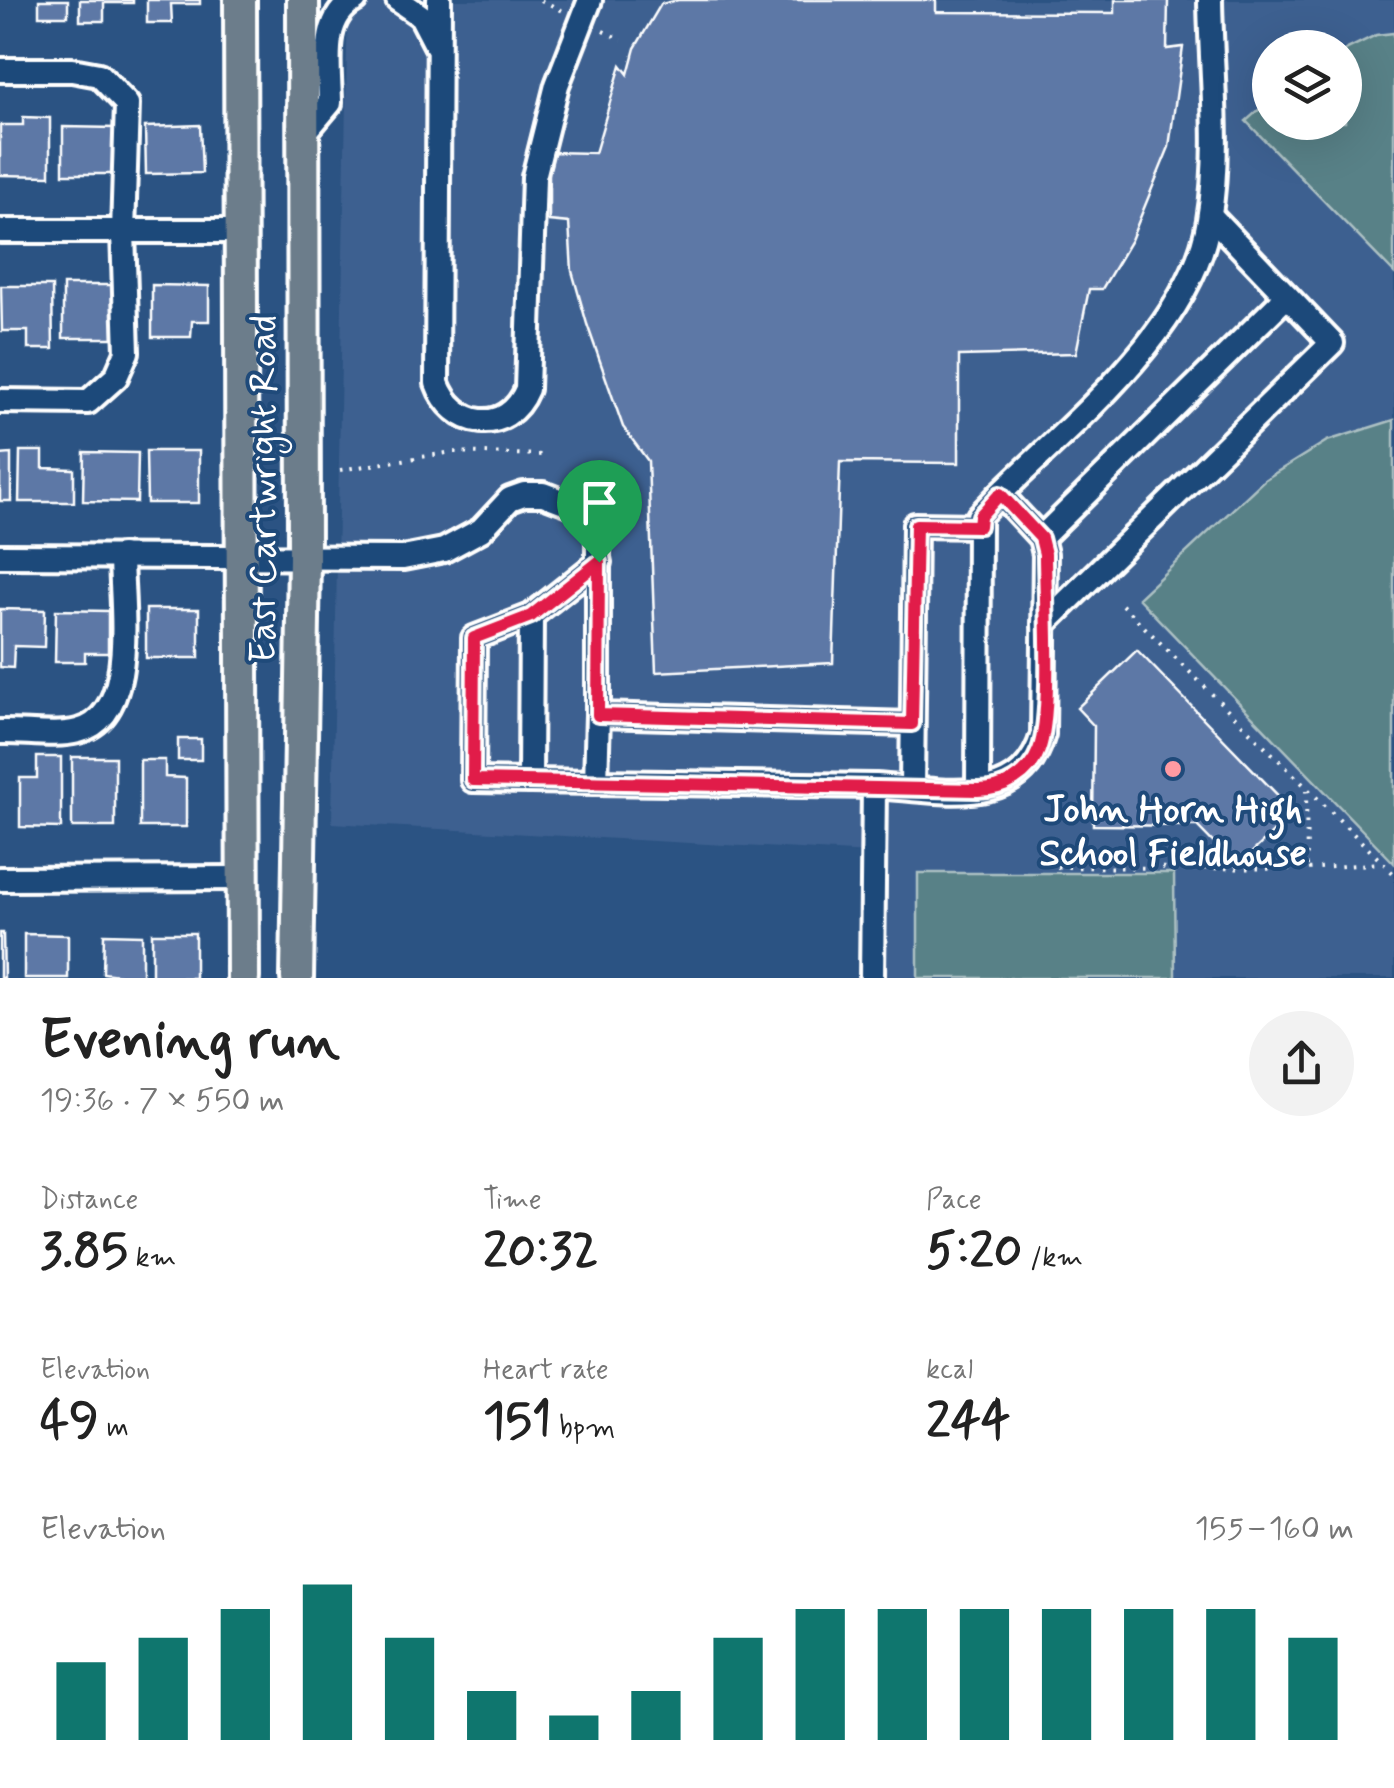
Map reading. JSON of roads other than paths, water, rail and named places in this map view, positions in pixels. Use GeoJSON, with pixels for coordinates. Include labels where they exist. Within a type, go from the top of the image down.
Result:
{"type":"FeatureCollection","features":[{"type":"Feature","properties":{"kind":"main road","name":"East Cartwright Road"},"geometry":{"type":"LineString","coordinates":[[240,0],[244,231],[243,978]]}},
{"type":"Feature","properties":{"kind":"main road","name":"East Cartwright Road"},"geometry":{"type":"LineString","coordinates":[[298,978],[304,559],[303,0]]}},
{"type":"Feature","properties":{"kind":"street"},"geometry":{"type":"LineString","coordinates":[[303,135],[330,104],[330,30],[336,16],[355,0]]}},
{"type":"Feature","properties":{"kind":"street"},"geometry":{"type":"LineString","coordinates":[[398,0],[421,16],[439,53]]}},
{"type":"Feature","properties":{"kind":"street"},"geometry":{"type":"LineString","coordinates":[[439,0],[437,383],[444,402],[463,418],[486,423],[508,417],[527,389],[534,177],[557,85],[590,0]]}},
{"type":"Feature","properties":{"kind":"street"},"geometry":{"type":"LineString","coordinates":[[978,790],[980,516],[1136,359],[1175,303],[1197,259],[1210,214],[1210,0]]}},
{"type":"Feature","properties":{"kind":"street"},"geometry":{"type":"LineString","coordinates":[[0,70],[72,70],[100,75],[127,104],[123,232],[126,352],[116,376],[88,402],[0,401]]}},
{"type":"Feature","properties":{"kind":"street"},"geometry":{"type":"LineString","coordinates":[[1044,624],[1332,344],[1210,214]]}},
{"type":"Feature","properties":{"kind":"street"},"geometry":{"type":"LineString","coordinates":[[0,231],[244,231]]}},
{"type":"Feature","properties":{"kind":"street"},"geometry":{"type":"LineString","coordinates":[[1041,538],[1287,296]]}},
{"type":"Feature","properties":{"kind":"street"},"geometry":{"type":"LineString","coordinates":[[0,556],[403,558],[444,550],[482,530],[510,499],[542,494],[590,512],[598,526],[599,562],[596,782]]}},
{"type":"Feature","properties":{"kind":"street"},"geometry":{"type":"LineString","coordinates":[[599,562],[531,616],[474,638],[473,780],[978,790],[1010,783],[1038,754],[1044,734],[1041,538],[1000,494]]}},
{"type":"Feature","properties":{"kind":"street"},"geometry":{"type":"LineString","coordinates":[[912,788],[916,525],[979,526]]}},
{"type":"Feature","properties":{"kind":"street"},"geometry":{"type":"LineString","coordinates":[[0,732],[78,731],[102,718],[120,691],[121,556]]}},
{"type":"Feature","properties":{"kind":"street"},"geometry":{"type":"LineString","coordinates":[[530,782],[531,616]]}},
{"type":"Feature","properties":{"kind":"street"},"geometry":{"type":"LineString","coordinates":[[598,715],[912,724]]}},
{"type":"Feature","properties":{"kind":"street"},"geometry":{"type":"LineString","coordinates":[[872,978],[874,786]]}},
{"type":"Feature","properties":{"kind":"street"},"geometry":{"type":"LineString","coordinates":[[0,878],[244,878]]}},
{"type":"Feature","properties":{"kind":"place","name":"John Horn High School Fieldhouse"},"geometry":{"type":"Point","coordinates":[1173,769]}}]}
